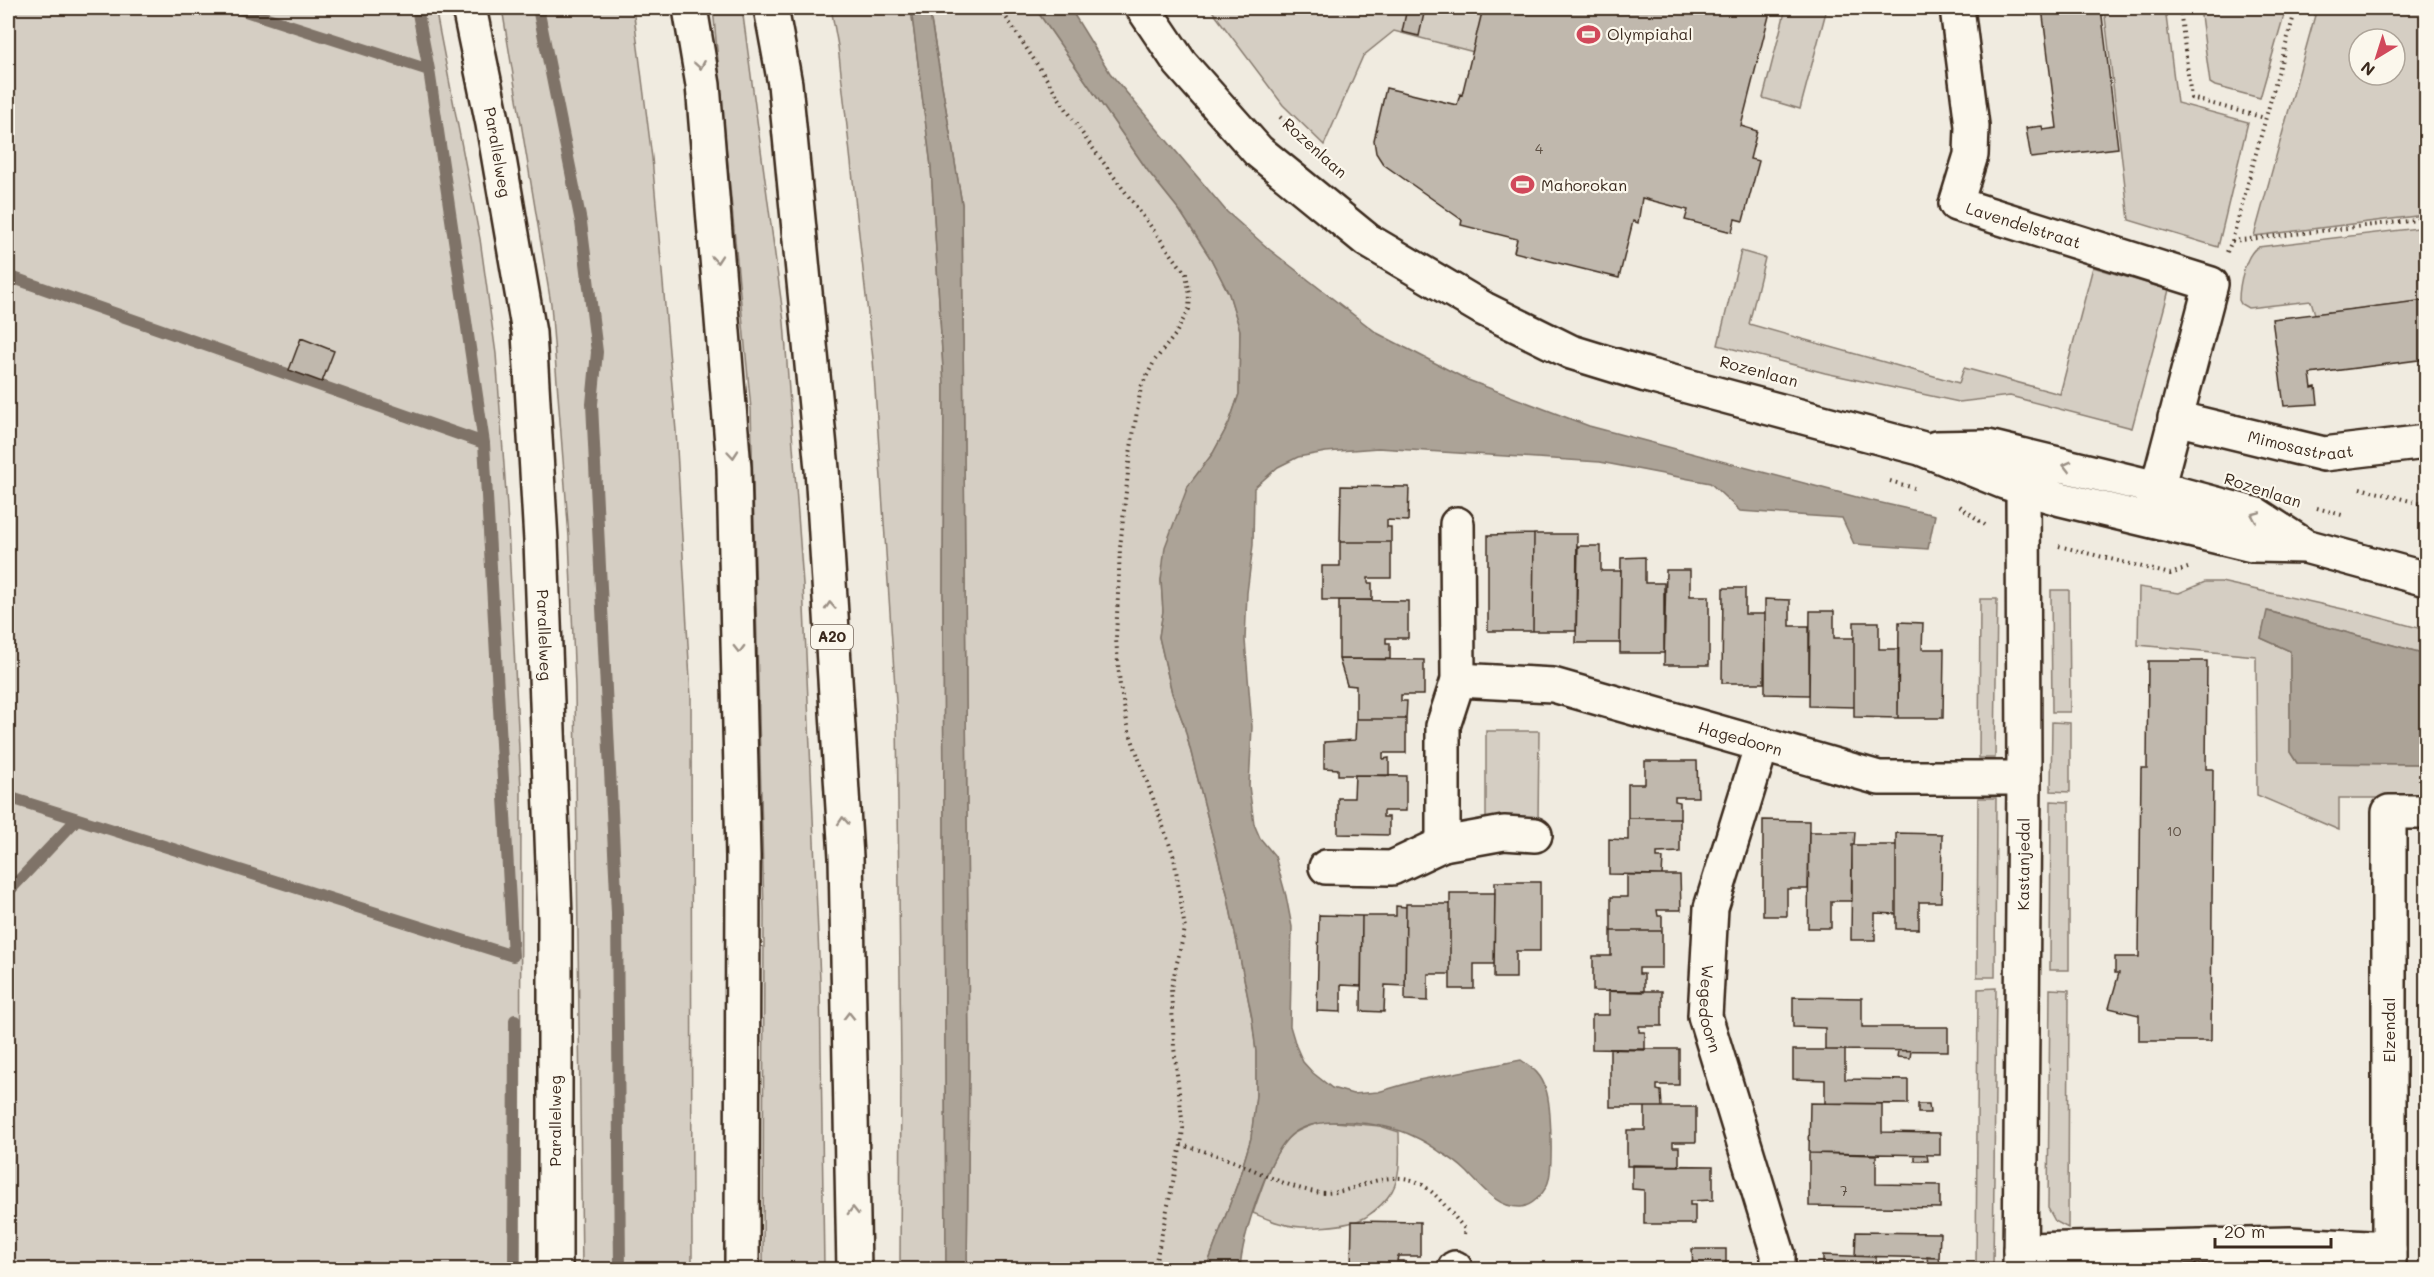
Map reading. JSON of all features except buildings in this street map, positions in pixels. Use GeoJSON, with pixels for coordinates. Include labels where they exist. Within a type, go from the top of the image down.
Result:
{"type":"FeatureCollection","features":[{"type":"Feature","properties":{"kind":"main road","name":"Parallelweg"},"geometry":{"type":"LineString","coordinates":[[470,8],[493,124],[529,333],[541,541],[555,918],[555,1269]]}},
{"type":"Feature","properties":{"kind":"main road"},"geometry":{"type":"LineString","coordinates":[[690,8],[703,85],[735,468],[743,856],[742,1269]]}},
{"type":"Feature","properties":{"kind":"main road","name":"A20"},"geometry":{"type":"LineString","coordinates":[[771,8],[785,84],[822,470],[846,857],[854,1269]]}},
{"type":"Feature","properties":{"kind":"main road","name":"Rozenlaan"},"geometry":{"type":"LineString","coordinates":[[1143,8],[1180,63],[1257,151],[1367,240],[1484,309],[1571,352],[1646,375],[1920,448],[1988,447],[2027,472],[2061,499],[2252,545],[2305,546],[2427,579]]}},
{"type":"Feature","properties":{"kind":"main road","name":"Lavendelstraat"},"geometry":{"type":"LineString","coordinates":[[1957,8],[1972,126],[1971,155],[1956,204],[2211,284]]}},
{"type":"Feature","properties":{"kind":"main road"},"geometry":{"type":"LineString","coordinates":[[2149,519],[2211,284]]}},
{"type":"Feature","properties":{"kind":"main road","name":"Mimosastraat"},"geometry":{"type":"LineString","coordinates":[[2175,418],[2324,454],[2427,442]]}},
{"type":"Feature","properties":{"kind":"main road","name":"Rozenlaan"},"geometry":{"type":"LineString","coordinates":[[2027,472],[2157,488],[2257,516],[2305,546]]}},
{"type":"Feature","properties":{"kind":"main road","name":"Kastanjedal"},"geometry":{"type":"LineString","coordinates":[[2020,1260],[2027,472]]}},
{"type":"Feature","properties":{"kind":"main road"},"geometry":{"type":"LineString","coordinates":[[1443,844],[1443,726],[1458,680],[1457,524]]}},
{"type":"Feature","properties":{"kind":"main road","name":"Hagedoorn"},"geometry":{"type":"LineString","coordinates":[[1458,680],[1553,685],[1879,778],[2024,778]]}},
{"type":"Feature","properties":{"kind":"main road","name":"Wegedoorn"},"geometry":{"type":"LineString","coordinates":[[1762,744],[1711,908],[1705,1016],[1778,1254],[1778,1269]]}},
{"type":"Feature","properties":{"kind":"main road","name":"Elzendal"},"geometry":{"type":"LineString","coordinates":[[2020,1260],[2290,1244],[2389,1259],[2389,812],[2427,812]]}},
{"type":"Feature","properties":{"kind":"main road"},"geometry":{"type":"LineString","coordinates":[[1326,867],[1392,868],[1443,844],[1504,833],[1536,835]]}},
{"type":"Feature","properties":{"kind":"path"},"geometry":{"type":"LineString","coordinates":[[1000,8],[1086,139],[1186,274],[1190,295],[1189,309],[1175,335],[1155,360],[1141,387],[1130,454],[1120,548],[1116,639],[1120,686],[1129,731],[1174,857],[1185,929],[1171,988],[1174,1047],[1183,1128],[1154,1269]]}},
{"type":"Feature","properties":{"kind":"path"},"geometry":{"type":"LineString","coordinates":[[2180,8],[2191,98],[2265,118]]}},
{"type":"Feature","properties":{"kind":"path"},"geometry":{"type":"LineString","coordinates":[[2211,284],[2232,241],[2296,8]]}},
{"type":"Feature","properties":{"kind":"path","name":"Rozenlaan"},"geometry":{"type":"LineString","coordinates":[[1274,110],[1299,134]]}},
{"type":"Feature","properties":{"kind":"path"},"geometry":{"type":"LineString","coordinates":[[2232,241],[2427,219]]}},
{"type":"Feature","properties":{"kind":"path","name":"Rozenlaan"},"geometry":{"type":"LineString","coordinates":[[2312,506],[2344,516]]}},
{"type":"Feature","properties":{"kind":"path"},"geometry":{"type":"LineString","coordinates":[[1181,1145],[1226,1158],[1276,1180],[1316,1192],[1342,1192],[1388,1177],[1416,1180],[1431,1189],[1465,1229],[1461,1259],[1455,1269]]}},
{"type":"Feature","properties":{"kind":"shaded area"},"geometry":{"type":"Polygon","coordinates":[[[8,8],[435,8],[480,239],[496,354],[507,507],[521,789],[520,1269],[8,1269],[8,8]]]}},
{"type":"Feature","properties":{"kind":"shaded area"},"geometry":{"type":"Polygon","coordinates":[[[502,8],[633,8],[652,158],[676,431],[691,698],[692,1269],[582,1269],[575,687],[569,537],[551,304],[502,8]]]}},
{"type":"Feature","properties":{"kind":"shaded area"},"geometry":{"type":"Polygon","coordinates":[[[713,8],[742,8],[784,322],[803,584],[820,981],[824,1269],[763,1269],[764,911],[751,409],[713,8]]]}},
{"type":"Feature","properties":{"kind":"shaded area"},"geometry":{"type":"Polygon","coordinates":[[[831,8],[911,8],[931,166],[944,385],[946,1269],[900,1269],[901,1065],[897,716],[873,359],[838,46],[831,8]]]}},
{"type":"Feature","properties":{"kind":"shaded area"},"geometry":{"type":"Polygon","coordinates":[[[911,8],[934,8],[930,15],[962,204],[969,1066],[967,1270],[946,1269],[944,385],[931,166],[911,8]]]}},
{"type":"Feature","properties":{"kind":"shaded area"},"geometry":{"type":"Polygon","coordinates":[[[934,8],[1035,8],[1148,171],[1180,211],[1211,259],[1229,294],[1240,330],[1239,394],[1229,423],[1213,453],[1188,486],[1161,580],[1163,611],[1159,637],[1172,693],[1184,725],[1227,893],[1252,1018],[1256,1052],[1256,1095],[1251,1138],[1238,1182],[1206,1269],[967,1269],[969,1066],[962,204],[930,14],[934,8]]]}},
{"type":"Feature","properties":{"kind":"shaded area"},"geometry":{"type":"Polygon","coordinates":[[[1035,8],[1070,8],[1110,73],[1227,212],[1270,250],[1377,333],[1468,380],[1589,426],[1864,499],[1935,515],[1928,549],[1854,544],[1842,518],[1740,511],[1710,483],[1600,462],[1378,448],[1326,452],[1298,457],[1278,467],[1254,488],[1253,545],[1247,593],[1245,640],[1252,727],[1249,786],[1254,824],[1260,838],[1275,856],[1292,927],[1290,1026],[1296,1046],[1303,1062],[1313,1073],[1332,1088],[1353,1094],[1378,1092],[1419,1080],[1521,1060],[1539,1076],[1546,1090],[1551,1138],[1547,1185],[1537,1199],[1525,1206],[1512,1206],[1497,1200],[1454,1161],[1413,1136],[1369,1124],[1333,1122],[1317,1124],[1291,1135],[1273,1160],[1257,1198],[1245,1238],[1240,1269],[1206,1269],[1238,1182],[1251,1138],[1256,1095],[1256,1052],[1252,1018],[1227,893],[1184,725],[1172,693],[1159,637],[1163,611],[1161,580],[1165,547],[1188,486],[1213,453],[1229,423],[1239,394],[1240,330],[1229,294],[1211,259],[1180,211],[1148,171],[1035,8]]]}},
{"type":"Feature","properties":{"kind":"shaded area"},"geometry":{"type":"Polygon","coordinates":[[[1210,8],[1484,8],[1474,52],[1394,31],[1363,56],[1324,145],[1283,105],[1210,8]]]}},
{"type":"Feature","properties":{"kind":"shaded area"},"geometry":{"type":"Polygon","coordinates":[[[1786,8],[1827,8],[1800,109],[1763,98],[1786,8]]]}},
{"type":"Feature","properties":{"kind":"shaded area"},"geometry":{"type":"Polygon","coordinates":[[[2104,8],[2165,8],[2177,103],[2248,122],[2218,247],[2129,220],[2104,8]]]}},
{"type":"Feature","properties":{"kind":"shaded area"},"geometry":{"type":"Polygon","coordinates":[[[2200,8],[2286,8],[2260,98],[2210,83],[2200,8]]]}},
{"type":"Feature","properties":{"kind":"shaded area"},"geometry":{"type":"Polygon","coordinates":[[[2317,8],[2426,8],[2426,195],[2422,196],[2424,215],[2254,236],[2317,8]]]}},
{"type":"Feature","properties":{"kind":"shaded area"},"geometry":{"type":"Polygon","coordinates":[[[2426,227],[2426,300],[2315,314],[2311,301],[2248,308],[2239,300],[2246,263],[2258,247],[2426,227]]]}},
{"type":"Feature","properties":{"kind":"shaded area"},"geometry":{"type":"Polygon","coordinates":[[[1741,251],[1765,258],[1749,324],[1959,383],[1964,368],[2060,394],[2093,267],[2169,290],[2132,428],[2010,396],[1959,402],[1825,373],[1718,345],[1741,251]]]}},
{"type":"Feature","properties":{"kind":"shaded area"},"geometry":{"type":"Polygon","coordinates":[[[2205,582],[2221,582],[2370,615],[2426,630],[2426,654],[2268,611],[2261,638],[2290,651],[2290,752],[2297,763],[2426,764],[2426,798],[2339,798],[2339,830],[2257,795],[2256,656],[2138,645],[2139,587],[2179,593],[2205,582]]]}},
{"type":"Feature","properties":{"kind":"shaded area"},"geometry":{"type":"Polygon","coordinates":[[[2051,590],[2069,590],[2070,712],[2052,712],[2051,590]]]}},
{"type":"Feature","properties":{"kind":"shaded area"},"geometry":{"type":"Polygon","coordinates":[[[1980,599],[1997,599],[1995,758],[1979,758],[1980,599]]]}},
{"type":"Feature","properties":{"kind":"shaded area"},"geometry":{"type":"Polygon","coordinates":[[[2267,611],[2426,654],[2426,764],[2297,763],[2290,752],[2290,651],[2261,638],[2267,611]]]}},
{"type":"Feature","properties":{"kind":"shaded area"},"geometry":{"type":"Polygon","coordinates":[[[2052,722],[2070,723],[2070,792],[2051,791],[2052,722]]]}},
{"type":"Feature","properties":{"kind":"shaded area"},"geometry":{"type":"Polygon","coordinates":[[[1486,731],[1539,731],[1538,824],[1486,823],[1486,731]]]}},
{"type":"Feature","properties":{"kind":"shaded area"},"geometry":{"type":"Polygon","coordinates":[[[1978,798],[1996,798],[1995,977],[1977,977],[1978,798]]]}},
{"type":"Feature","properties":{"kind":"shaded area"},"geometry":{"type":"Polygon","coordinates":[[[2051,801],[2069,802],[2069,970],[2050,970],[2051,801]]]}},
{"type":"Feature","properties":{"kind":"shaded area"},"geometry":{"type":"Polygon","coordinates":[[[1996,988],[1993,1269],[1976,1269],[1978,989],[1996,988]]]}},
{"type":"Feature","properties":{"kind":"shaded area"},"geometry":{"type":"Polygon","coordinates":[[[2050,989],[2069,990],[2068,1228],[2055,1221],[2048,1208],[2050,989]]]}},
{"type":"Feature","properties":{"kind":"shaded area"},"geometry":{"type":"Polygon","coordinates":[[[1323,1121],[1380,1126],[1399,1132],[1399,1170],[1390,1195],[1366,1217],[1337,1225],[1291,1226],[1253,1213],[1268,1170],[1279,1149],[1296,1132],[1323,1121]]]}},
{"type":"Feature","properties":{"kind":"waterway"},"geometry":{"type":"LineString","coordinates":[[236,8],[429,70],[417,8]]}},
{"type":"Feature","properties":{"kind":"waterway"},"geometry":{"type":"LineString","coordinates":[[538,8],[581,222],[597,352],[592,404],[617,913],[620,1270]]}},
{"type":"Feature","properties":{"kind":"waterway"},"geometry":{"type":"LineString","coordinates":[[429,70],[484,443]]}},
{"type":"Feature","properties":{"kind":"waterway"},"geometry":{"type":"LineString","coordinates":[[8,276],[484,443],[513,956],[8,797]]}},
{"type":"Feature","properties":{"kind":"waterway"},"geometry":{"type":"LineString","coordinates":[[8,892],[77,819]]}},
{"type":"Feature","properties":{"kind":"waterway"},"geometry":{"type":"LineString","coordinates":[[514,1270],[515,1020]]}},
{"type":"Feature","properties":{"kind":"place","name":"Olympiahal"},"geometry":{"type":"Point","coordinates":[1589,34]}},
{"type":"Feature","properties":{"kind":"place","name":"Mahorokan"},"geometry":{"type":"Point","coordinates":[1523,185]}}]}
